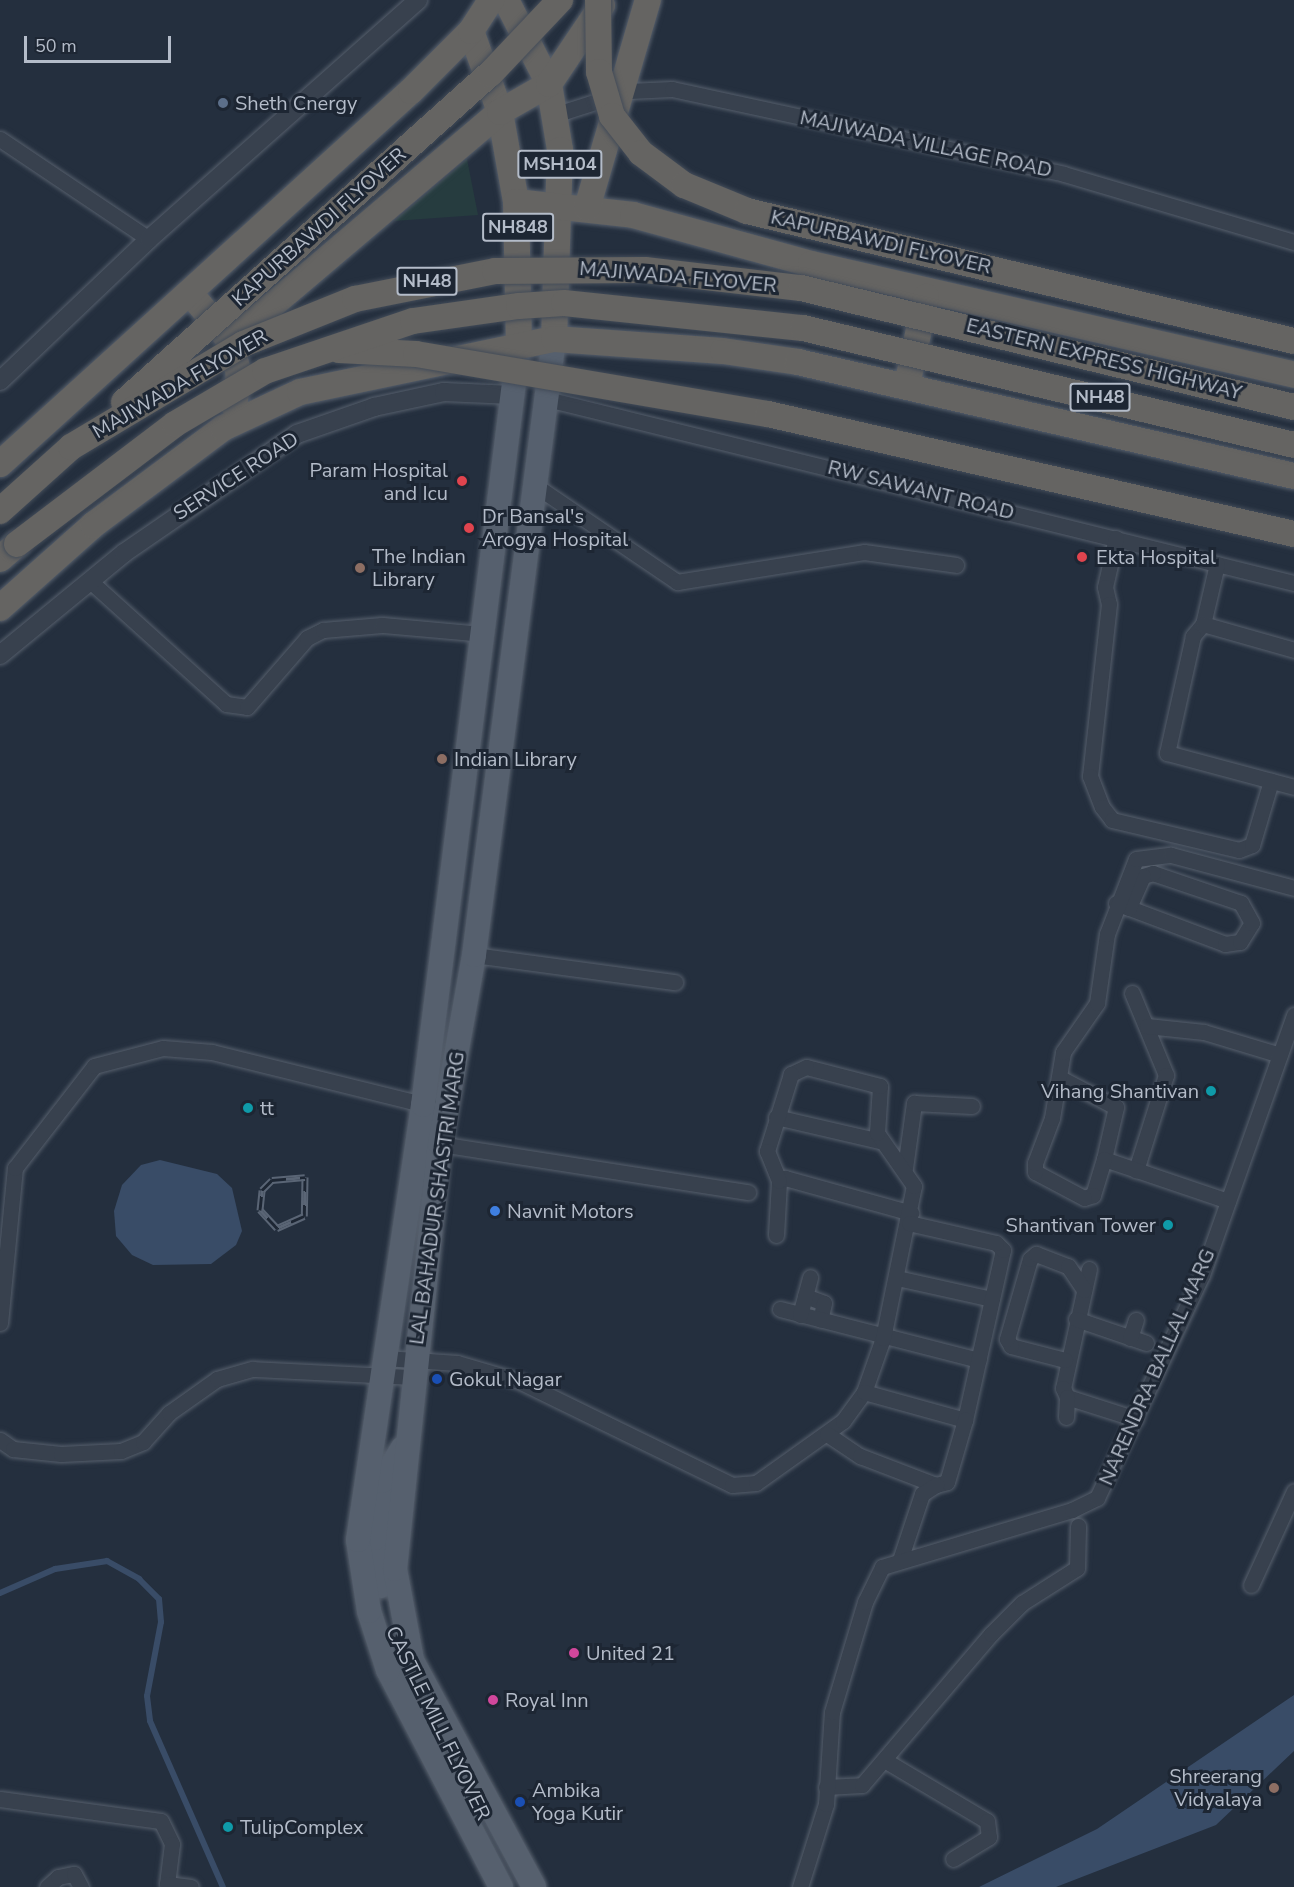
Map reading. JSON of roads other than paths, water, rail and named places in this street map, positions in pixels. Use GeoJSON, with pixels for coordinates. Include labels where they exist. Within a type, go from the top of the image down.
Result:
{"type":"FeatureCollection","features":[{"type":"Feature","properties":{"kind":"highway"},"geometry":{"type":"LineString","coordinates":[[0,464],[189,293],[471,31],[491,0]]}},
{"type":"Feature","properties":{"kind":"highway","name":"MSH104"},"geometry":{"type":"LineString","coordinates":[[506,0],[549,84],[554,115],[559,204],[554,339]]}},
{"type":"Feature","properties":{"kind":"highway","name":"KAPURBAWDI FLYOVER"},"geometry":{"type":"LineString","coordinates":[[71,447],[490,74],[560,0]]}},
{"type":"Feature","properties":{"kind":"highway","name":"KAPURBAWDI FLYOVER"},"geometry":{"type":"LineString","coordinates":[[598,0],[598,72],[612,116],[641,153],[684,185],[747,211],[1294,341]]}},
{"type":"Feature","properties":{"kind":"highway"},"geometry":{"type":"LineString","coordinates":[[230,341],[500,112],[549,84],[588,30],[605,0]]}},
{"type":"Feature","properties":{"kind":"highway"},"geometry":{"type":"LineString","coordinates":[[586,208],[648,0]]}},
{"type":"Feature","properties":{"kind":"highway","name":"NH848"},"geometry":{"type":"LineString","coordinates":[[471,31],[500,112],[516,202],[519,343]]}},
{"type":"Feature","properties":{"kind":"highway"},"geometry":{"type":"LineString","coordinates":[[516,202],[586,208],[1294,375]]}},
{"type":"Feature","properties":{"kind":"highway","name":"MAJIWADA FLYOVER"},"geometry":{"type":"LineString","coordinates":[[0,511],[71,447],[243,344],[355,299],[458,276],[545,268],[645,270],[801,288],[914,312]]}},
{"type":"Feature","properties":{"kind":"highway"},"geometry":{"type":"LineString","coordinates":[[907,384],[928,288]]}},
{"type":"Feature","properties":{"kind":"highway"},"geometry":{"type":"LineString","coordinates":[[189,293],[230,341],[239,374],[236,402],[223,428]]}},
{"type":"Feature","properties":{"kind":"highway","name":"MAJIWADA FLYOVER"},"geometry":{"type":"LineString","coordinates":[[9,551],[175,424],[265,371],[314,352],[413,321],[564,303],[726,316],[906,349]]}},
{"type":"Feature","properties":{"kind":"highway","name":"EASTERN EXPRESS HIGHWAY"},"geometry":{"type":"LineString","coordinates":[[914,312],[1294,406]]}},
{"type":"Feature","properties":{"kind":"highway"},"geometry":{"type":"LineString","coordinates":[[0,608],[93,525],[223,428],[300,392],[519,343],[554,339],[723,351],[907,384],[1294,476]]}},
{"type":"Feature","properties":{"kind":"highway","name":"EASTERN EXPRESS HIGHWAY"},"geometry":{"type":"LineString","coordinates":[[906,349],[1294,445]]}},
{"type":"Feature","properties":{"kind":"highway"},"geometry":{"type":"LineString","coordinates":[[314,352],[416,354],[768,414],[1294,534]]}},
{"type":"Feature","properties":{"kind":"main road","name":"LAL BAHADUR SHASTRI MARG"},"geometry":{"type":"LineString","coordinates":[[501,1887],[388,1670],[369,1611],[358,1540],[369,1443],[434,1107],[474,955],[554,339]]}},
{"type":"Feature","properties":{"kind":"main road","name":"LAL BAHADUR SHASTRI MARG"},"geometry":{"type":"LineString","coordinates":[[519,343],[483,634],[434,1107],[440,1144],[405,1445],[395,1569],[412,1660],[534,1887]]}},
{"type":"Feature","properties":{"kind":"main road"},"geometry":{"type":"LineString","coordinates":[[369,1443],[381,1486]]}},
{"type":"Feature","properties":{"kind":"main road"},"geometry":{"type":"LineString","coordinates":[[381,1486],[405,1445]]}},
{"type":"Feature","properties":{"kind":"main road","name":"CASTLE MILL FLYOVER"},"geometry":{"type":"LineString","coordinates":[[381,1486],[375,1538],[385,1614],[398,1649],[519,1887]]}},
{"type":"Feature","properties":{"kind":"street"},"geometry":{"type":"LineString","coordinates":[[0,381],[149,239],[418,0]]}},
{"type":"Feature","properties":{"kind":"street","name":"MAJIWADA VILLAGE ROAD"},"geometry":{"type":"LineString","coordinates":[[554,115],[621,94],[672,89],[1064,174],[1294,242]]}},
{"type":"Feature","properties":{"kind":"street"},"geometry":{"type":"LineString","coordinates":[[0,139],[149,239]]}},
{"type":"Feature","properties":{"kind":"street","name":"SERVICE ROAD"},"geometry":{"type":"LineString","coordinates":[[0,655],[89,579],[204,493],[297,434],[374,407],[444,392],[513,395]]}},
{"type":"Feature","properties":{"kind":"street","name":"RW SAWANT ROAD"},"geometry":{"type":"LineString","coordinates":[[547,399],[1116,538],[1294,584]]}},
{"type":"Feature","properties":{"kind":"street"},"geometry":{"type":"LineString","coordinates":[[536,486],[677,582],[864,552],[956,565]]}},
{"type":"Feature","properties":{"kind":"street"},"geometry":{"type":"LineString","coordinates":[[1116,538],[1105,587],[1109,604],[1090,776],[1102,807],[1112,820],[1239,850],[1252,845],[1271,781]]}},
{"type":"Feature","properties":{"kind":"street"},"geometry":{"type":"LineString","coordinates":[[1217,564],[1203,624],[1193,636],[1167,753],[1294,786]]}},
{"type":"Feature","properties":{"kind":"street"},"geometry":{"type":"LineString","coordinates":[[89,579],[226,704],[247,707],[307,638],[323,630],[382,625],[483,634]]}},
{"type":"Feature","properties":{"kind":"street"},"geometry":{"type":"LineString","coordinates":[[1203,624],[1294,650]]}},
{"type":"Feature","properties":{"kind":"street"},"geometry":{"type":"LineString","coordinates":[[1060,1078],[1116,1107],[1093,1195],[1084,1198],[1035,1172],[1060,1078],[1063,1052],[1097,1004],[1136,859],[1154,853],[1294,888]]}},
{"type":"Feature","properties":{"kind":"street"},"geometry":{"type":"LineString","coordinates":[[1153,873],[1241,903],[1252,923],[1240,942],[1225,944],[1123,906],[1143,876],[1153,873]]}},
{"type":"Feature","properties":{"kind":"street"},"geometry":{"type":"LineString","coordinates":[[474,955],[675,982]]}},
{"type":"Feature","properties":{"kind":"street"},"geometry":{"type":"LineString","coordinates":[[1132,993],[1166,1075],[1136,1170]]}},
{"type":"Feature","properties":{"kind":"street","name":"NARENDRA BALLAL MARG"},"geometry":{"type":"LineString","coordinates":[[800,1887],[826,1787],[832,1712],[862,1613],[882,1567],[1072,1510],[1097,1498],[1202,1275],[1294,1014]]}},
{"type":"Feature","properties":{"kind":"street"},"geometry":{"type":"LineString","coordinates":[[1147,1026],[1204,1032],[1280,1055]]}},
{"type":"Feature","properties":{"kind":"street"},"geometry":{"type":"LineString","coordinates":[[0,1323],[15,1168],[94,1066],[163,1048],[212,1053],[434,1107]]}},
{"type":"Feature","properties":{"kind":"street"},"geometry":{"type":"LineString","coordinates":[[776,1235],[779,1181],[767,1151],[791,1074],[806,1067],[880,1086],[880,1141]]}},
{"type":"Feature","properties":{"kind":"street"},"geometry":{"type":"LineString","coordinates":[[905,1168],[914,1103],[972,1106]]}},
{"type":"Feature","properties":{"kind":"street"},"geometry":{"type":"LineString","coordinates":[[0,1440],[13,1449],[61,1454],[121,1451],[143,1442],[169,1413],[218,1379],[253,1369],[414,1368],[519,1380],[732,1485],[756,1483],[827,1434],[864,1392],[884,1338],[910,1218],[914,1186],[905,1168],[880,1141],[776,1117]]}},
{"type":"Feature","properties":{"kind":"street"},"geometry":{"type":"LineString","coordinates":[[440,1144],[748,1192]]}},
{"type":"Feature","properties":{"kind":"street"},"geometry":{"type":"LineString","coordinates":[[1104,1160],[1228,1201]]}},
{"type":"Feature","properties":{"kind":"street"},"geometry":{"type":"LineString","coordinates":[[779,1181],[996,1243],[1003,1250],[965,1420],[947,1482],[936,1485],[922,1494],[900,1560]]}},
{"type":"Feature","properties":{"kind":"street"},"geometry":{"type":"LineString","coordinates":[[1065,1360],[1011,1346],[1007,1339],[1030,1259],[1036,1254],[1068,1266],[1083,1290]]}},
{"type":"Feature","properties":{"kind":"street"},"geometry":{"type":"LineString","coordinates":[[1066,1417],[1065,1360],[1089,1269]]}},
{"type":"Feature","properties":{"kind":"street"},"geometry":{"type":"LineString","coordinates":[[800,1315],[810,1277]]}},
{"type":"Feature","properties":{"kind":"street"},"geometry":{"type":"LineString","coordinates":[[897,1278],[992,1299]]}},
{"type":"Feature","properties":{"kind":"street"},"geometry":{"type":"LineString","coordinates":[[805,1296],[824,1303],[820,1320]]}},
{"type":"Feature","properties":{"kind":"street"},"geometry":{"type":"LineString","coordinates":[[780,1309],[884,1338],[979,1360]]}},
{"type":"Feature","properties":{"kind":"street"},"geometry":{"type":"LineString","coordinates":[[1076,1319],[1146,1343]]}},
{"type":"Feature","properties":{"kind":"street"},"geometry":{"type":"LineString","coordinates":[[1130,1338],[1136,1320]]}},
{"type":"Feature","properties":{"kind":"street"},"geometry":{"type":"LineString","coordinates":[[864,1392],[965,1420]]}},
{"type":"Feature","properties":{"kind":"street"},"geometry":{"type":"LineString","coordinates":[[1067,1397],[1136,1419]]}},
{"type":"Feature","properties":{"kind":"street"},"geometry":{"type":"LineString","coordinates":[[827,1434],[860,1456],[936,1485]]}},
{"type":"Feature","properties":{"kind":"street"},"geometry":{"type":"LineString","coordinates":[[1251,1585],[1294,1491]]}},
{"type":"Feature","properties":{"kind":"street"},"geometry":{"type":"LineString","coordinates":[[826,1787],[862,1785],[886,1761],[940,1688],[1006,1618],[1077,1568],[1078,1526]]}},
{"type":"Feature","properties":{"kind":"street"},"geometry":{"type":"LineString","coordinates":[[886,1761],[987,1821],[989,1837],[953,1859]]}},
{"type":"Feature","properties":{"kind":"street"},"geometry":{"type":"LineString","coordinates":[[0,1799],[161,1821],[172,1844],[167,1884],[191,1887]]}},
{"type":"Feature","properties":{"kind":"street"},"geometry":{"type":"LineString","coordinates":[[47,1887],[58,1877],[74,1874],[81,1887]]}},
{"type":"Feature","properties":{"kind":"water"},"geometry":{"type":"Polygon","coordinates":[[[160,1160],[217,1174],[232,1188],[242,1231],[236,1245],[211,1264],[153,1265],[132,1255],[116,1236],[114,1211],[122,1185],[141,1165],[160,1160]]]}},
{"type":"Feature","properties":{"kind":"water"},"geometry":{"type":"Polygon","coordinates":[[[1294,1695],[1294,1751],[1216,1825],[1056,1887],[979,1887],[1097,1829],[1294,1695]]]}},
{"type":"Feature","properties":{"kind":"waterway"},"geometry":{"type":"LineString","coordinates":[[0,1593],[55,1569],[107,1561],[139,1579],[159,1599],[161,1622],[147,1696],[150,1721],[223,1887]]}},
{"type":"Feature","properties":{"kind":"railway"},"geometry":{"type":"LineString","coordinates":[[305,1177],[304,1216],[277,1228],[260,1210],[262,1190],[272,1180],[305,1177]]}},
{"type":"Feature","properties":{"kind":"place","name":"Sheth Cnergy"},"geometry":{"type":"Point","coordinates":[223,103]}},
{"type":"Feature","properties":{"kind":"place","name":"Param Hospital and Icu"},"geometry":{"type":"Point","coordinates":[462,481]}},
{"type":"Feature","properties":{"kind":"place","name":"Dr Bansal's Arogya Hospital"},"geometry":{"type":"Point","coordinates":[469,528]}},
{"type":"Feature","properties":{"kind":"place","name":"Ekta Hospital"},"geometry":{"type":"Point","coordinates":[1082,557]}},
{"type":"Feature","properties":{"kind":"place","name":"The Indian Library"},"geometry":{"type":"Point","coordinates":[360,568]}},
{"type":"Feature","properties":{"kind":"place","name":"Indian Library"},"geometry":{"type":"Point","coordinates":[442,759]}},
{"type":"Feature","properties":{"kind":"place","name":"Vihang Shantivan"},"geometry":{"type":"Point","coordinates":[1211,1091]}},
{"type":"Feature","properties":{"kind":"place","name":"tt"},"geometry":{"type":"Point","coordinates":[248,1108]}},
{"type":"Feature","properties":{"kind":"place","name":"Navnit Motors"},"geometry":{"type":"Point","coordinates":[495,1211]}},
{"type":"Feature","properties":{"kind":"place","name":"Shantivan Tower"},"geometry":{"type":"Point","coordinates":[1168,1225]}},
{"type":"Feature","properties":{"kind":"place","name":"Gokul Nagar"},"geometry":{"type":"Point","coordinates":[437,1379]}},
{"type":"Feature","properties":{"kind":"place","name":"United 21"},"geometry":{"type":"Point","coordinates":[574,1653]}},
{"type":"Feature","properties":{"kind":"place","name":"Royal Inn"},"geometry":{"type":"Point","coordinates":[493,1700]}},
{"type":"Feature","properties":{"kind":"place","name":"Shreerang Vidyalaya"},"geometry":{"type":"Point","coordinates":[1274,1788]}},
{"type":"Feature","properties":{"kind":"place","name":"Ambika Yoga Kutir"},"geometry":{"type":"Point","coordinates":[520,1802]}},
{"type":"Feature","properties":{"kind":"place","name":"TulipComplex"},"geometry":{"type":"Point","coordinates":[228,1827]}}]}
